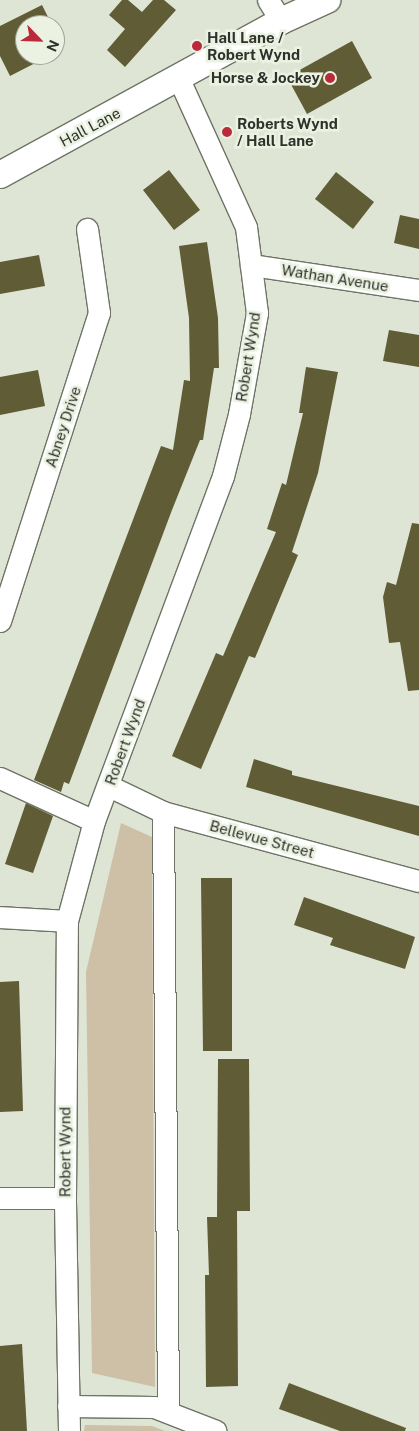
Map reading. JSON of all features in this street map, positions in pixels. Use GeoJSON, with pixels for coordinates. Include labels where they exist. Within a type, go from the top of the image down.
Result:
{"type":"FeatureCollection","features":[{"type":"Feature","properties":{"kind":"street","name":"Hall Lane"},"geometry":{"type":"LineString","coordinates":[[0,175],[179,79],[274,10],[327,0]]}},
{"type":"Feature","properties":{"kind":"street","name":"Robert Wynd"},"geometry":{"type":"LineString","coordinates":[[69,1431],[65,1198],[67,921],[94,821],[109,786],[223,476],[239,414],[257,313],[246,227],[179,79]]}},
{"type":"Feature","properties":{"kind":"street","name":"Abney Drive"},"geometry":{"type":"LineString","coordinates":[[0,621],[100,313],[87,230]]}},
{"type":"Feature","properties":{"kind":"street","name":"Wathan Avenue"},"geometry":{"type":"LineString","coordinates":[[251,265],[419,290]]}},
{"type":"Feature","properties":{"kind":"street"},"geometry":{"type":"LineString","coordinates":[[0,778],[94,821]]}},
{"type":"Feature","properties":{"kind":"street","name":"Bellevue Street"},"geometry":{"type":"LineString","coordinates":[[109,786],[163,812],[419,881]]}},
{"type":"Feature","properties":{"kind":"street"},"geometry":{"type":"LineString","coordinates":[[163,812],[168,1412]]}},
{"type":"Feature","properties":{"kind":"street"},"geometry":{"type":"LineString","coordinates":[[0,917],[67,921]]}},
{"type":"Feature","properties":{"kind":"street"},"geometry":{"type":"LineString","coordinates":[[0,1198],[65,1198]]}},
{"type":"Feature","properties":{"kind":"street"},"geometry":{"type":"LineString","coordinates":[[68,1406],[154,1407],[216,1431]]}},
{"type":"Feature","properties":{"kind":"shaded area"},"geometry":{"type":"Polygon","coordinates":[[[121,823],[152,837],[155,1387],[92,1373],[86,972],[121,823]]]}},
{"type":"Feature","properties":{"kind":"shaded area"},"geometry":{"type":"Polygon","coordinates":[[[85,1425],[152,1426],[165,1431],[84,1431],[85,1425]]]}},
{"type":"Feature","properties":{"kind":"building"},"geometry":{"type":"Polygon","coordinates":[[[122,0],[128,0],[142,12],[153,0],[164,0],[176,10],[125,67],[107,50],[125,29],[109,15],[122,0]]]}},
{"type":"Feature","properties":{"kind":"building"},"geometry":{"type":"Polygon","coordinates":[[[42,5],[47,15],[22,15],[42,5]]]}},
{"type":"Feature","properties":{"kind":"building"},"geometry":{"type":"Polygon","coordinates":[[[15,18],[15,65],[31,65],[10,76],[0,56],[0,26],[15,18]]]}},
{"type":"Feature","properties":{"kind":"building","name":"Horse & Jockey"},"geometry":{"type":"Polygon","coordinates":[[[352,41],[372,78],[307,114],[287,77],[352,41]]]}},
{"type":"Feature","properties":{"kind":"building"},"geometry":{"type":"Polygon","coordinates":[[[169,170],[200,210],[174,230],[143,190],[169,170]]]}},
{"type":"Feature","properties":{"kind":"building"},"geometry":{"type":"Polygon","coordinates":[[[336,172],[374,202],[353,229],[315,199],[336,172]]]}},
{"type":"Feature","properties":{"kind":"building"},"geometry":{"type":"Polygon","coordinates":[[[400,215],[419,219],[419,249],[394,243],[400,215]]]}},
{"type":"Feature","properties":{"kind":"building"},"geometry":{"type":"Polygon","coordinates":[[[207,242],[218,318],[219,368],[214,368],[203,440],[200,440],[172,510],[69,784],[64,782],[61,792],[34,780],[161,446],[173,450],[184,380],[190,381],[189,318],[179,246],[207,242]]]}},
{"type":"Feature","properties":{"kind":"building"},"geometry":{"type":"Polygon","coordinates":[[[39,255],[45,286],[0,294],[0,262],[39,255]]]}},
{"type":"Feature","properties":{"kind":"building"},"geometry":{"type":"Polygon","coordinates":[[[389,330],[419,335],[419,367],[383,361],[389,330]]]}},
{"type":"Feature","properties":{"kind":"building"},"geometry":{"type":"Polygon","coordinates":[[[306,367],[338,372],[318,473],[292,552],[298,555],[255,658],[249,656],[201,769],[172,756],[216,653],[223,656],[276,532],[267,529],[282,483],[286,485],[303,413],[299,413],[306,367]]]}},
{"type":"Feature","properties":{"kind":"building"},"geometry":{"type":"Polygon","coordinates":[[[38,370],[45,406],[0,415],[0,377],[38,370]]]}},
{"type":"Feature","properties":{"kind":"building"},"geometry":{"type":"Polygon","coordinates":[[[412,523],[419,524],[419,690],[408,691],[400,642],[389,643],[383,597],[387,582],[396,585],[412,523]]]}},
{"type":"Feature","properties":{"kind":"building"},"geometry":{"type":"Polygon","coordinates":[[[254,759],[292,771],[292,775],[419,806],[419,836],[246,787],[254,759]]]}},
{"type":"Feature","properties":{"kind":"building"},"geometry":{"type":"Polygon","coordinates":[[[26,803],[53,816],[33,873],[5,864],[26,803]]]}},
{"type":"Feature","properties":{"kind":"building"},"geometry":{"type":"Polygon","coordinates":[[[201,878],[232,878],[232,1051],[203,1051],[201,878]]]}},
{"type":"Feature","properties":{"kind":"building"},"geometry":{"type":"Polygon","coordinates":[[[304,897],[415,937],[405,969],[330,945],[333,938],[294,925],[304,897]]]}},
{"type":"Feature","properties":{"kind":"building"},"geometry":{"type":"Polygon","coordinates":[[[19,981],[23,1111],[0,1112],[0,982],[19,981]]]}},
{"type":"Feature","properties":{"kind":"building"},"geometry":{"type":"Polygon","coordinates":[[[218,1059],[249,1059],[250,1211],[237,1211],[238,1386],[206,1387],[205,1275],[209,1275],[207,1217],[217,1217],[218,1059]]]}},
{"type":"Feature","properties":{"kind":"building"},"geometry":{"type":"Polygon","coordinates":[[[22,1344],[27,1431],[0,1431],[0,1346],[22,1344]]]}},
{"type":"Feature","properties":{"kind":"building"},"geometry":{"type":"Polygon","coordinates":[[[289,1383],[406,1428],[405,1431],[340,1431],[279,1409],[289,1383]]]}},
{"type":"Feature","properties":{"kind":"place","name":"Hall Lane / Robert Wynd"},"geometry":{"type":"Point","coordinates":[197,46]}},
{"type":"Feature","properties":{"kind":"place","name":"Horse & Jockey"},"geometry":{"type":"Point","coordinates":[330,78]}},
{"type":"Feature","properties":{"kind":"place","name":"Roberts Wynd / Hall Lane"},"geometry":{"type":"Point","coordinates":[227,132]}}]}
